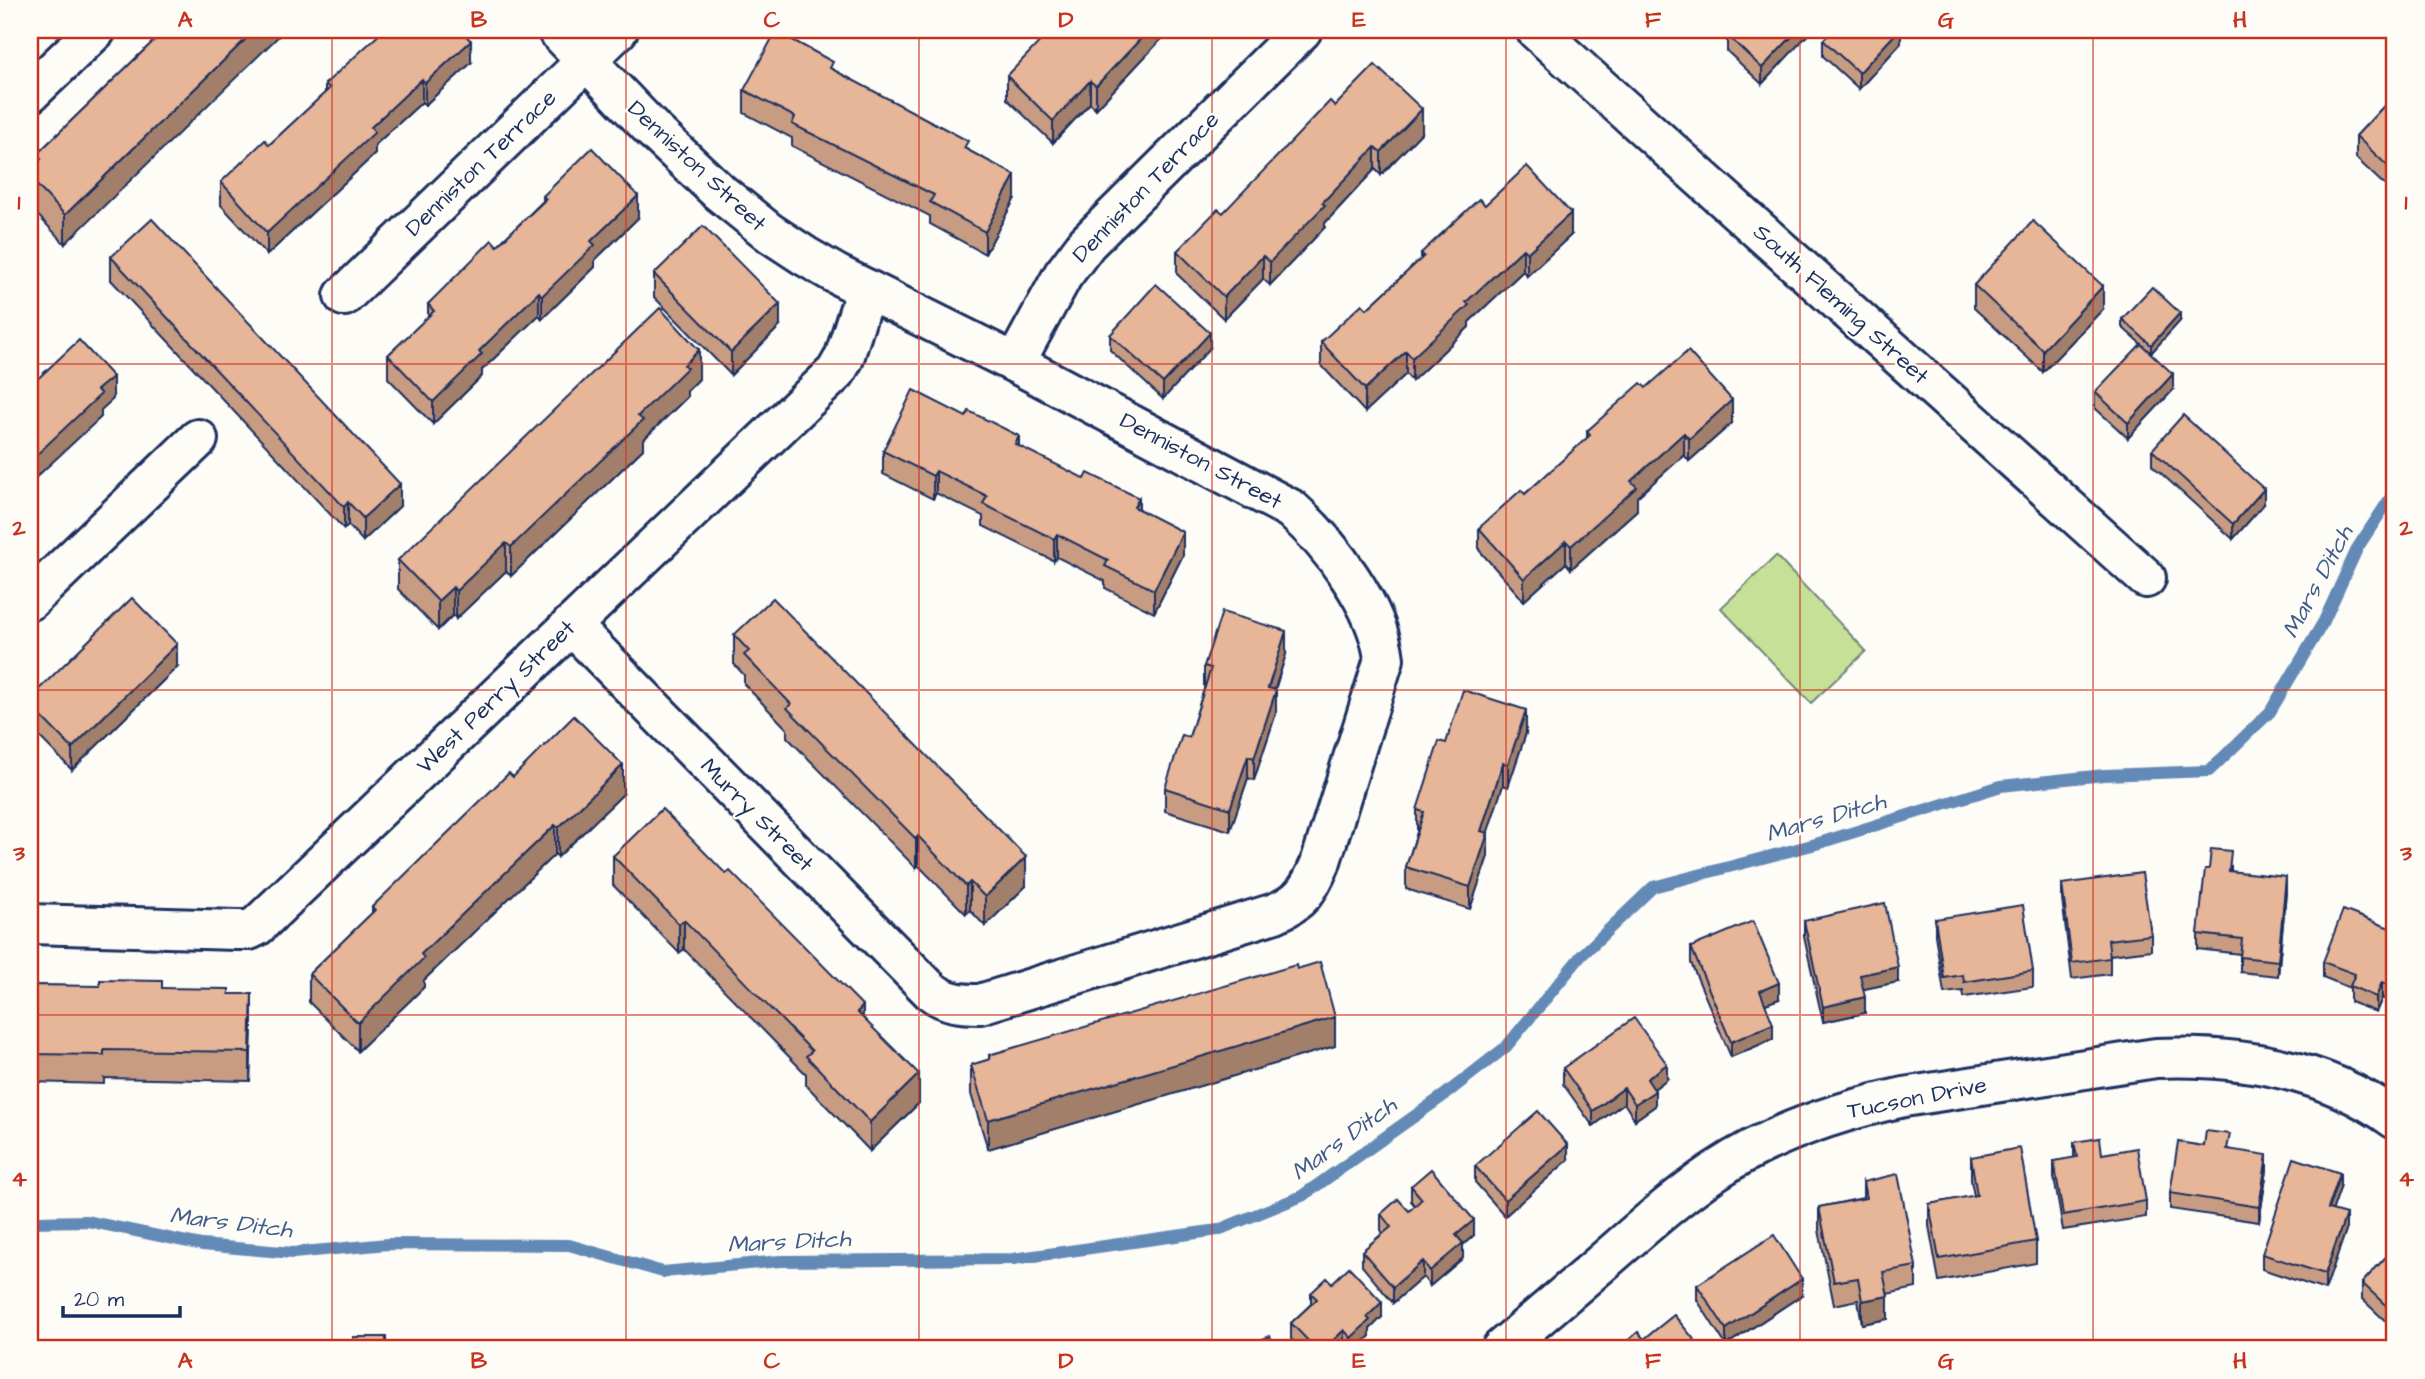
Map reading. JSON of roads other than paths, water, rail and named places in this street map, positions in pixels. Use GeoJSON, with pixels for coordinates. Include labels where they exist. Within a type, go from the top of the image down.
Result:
{"type":"FeatureCollection","features":[{"type":"Feature","properties":{"kind":"street"},"geometry":{"type":"LineString","coordinates":[[30,93],[96,30]]}},
{"type":"Feature","properties":{"kind":"street","name":"Denniston Street"},"geometry":{"type":"LineString","coordinates":[[557,30],[671,149],[738,209],[805,256],[1291,509],[1322,540],[1371,613],[1380,637],[1384,659],[1320,864],[1309,888],[1292,906],[1275,914],[980,1004],[946,1001]]}},
{"type":"Feature","properties":{"kind":"street","name":"Denniston Terrace"},"geometry":{"type":"LineString","coordinates":[[344,296],[618,30]]}},
{"type":"Feature","properties":{"kind":"street","name":"Denniston Terrace"},"geometry":{"type":"LineString","coordinates":[[1015,363],[1057,285],[1087,243],[1302,30]]}},
{"type":"Feature","properties":{"kind":"street","name":"South Fleming Street"},"geometry":{"type":"LineString","coordinates":[[1536,30],[2146,578]]}},
{"type":"Feature","properties":{"kind":"street","name":"West Perry Street"},"geometry":{"type":"LineString","coordinates":[[30,924],[237,930],[248,930],[257,926],[836,372],[844,358],[866,289]]}},
{"type":"Feature","properties":{"kind":"street"},"geometry":{"type":"LineString","coordinates":[[30,600],[198,439]]}},
{"type":"Feature","properties":{"kind":"street","name":"Murry Street"},"geometry":{"type":"LineString","coordinates":[[571,625],[931,991],[946,1001]]}},
{"type":"Feature","properties":{"kind":"street","name":"Tucson Drive"},"geometry":{"type":"LineString","coordinates":[[1501,1349],[1658,1215],[1717,1170],[1782,1136],[1833,1115],[1868,1105],[2143,1060],[2194,1056],[2250,1061],[2288,1069],[2358,1097],[2395,1119]]}},
{"type":"Feature","properties":{"kind":"waterway","name":"Mars Ditch"},"geometry":{"type":"LineString","coordinates":[[30,1222],[87,1221],[202,1245],[293,1253],[388,1244],[569,1245],[663,1272],[780,1261],[1013,1259],[1218,1230],[1302,1196],[1443,1096],[1506,1047],[1581,956],[1653,887],[1816,844],[2001,786],[2104,775],[2209,771],[2270,712],[2324,621],[2358,547],[2395,491]]}}]}
